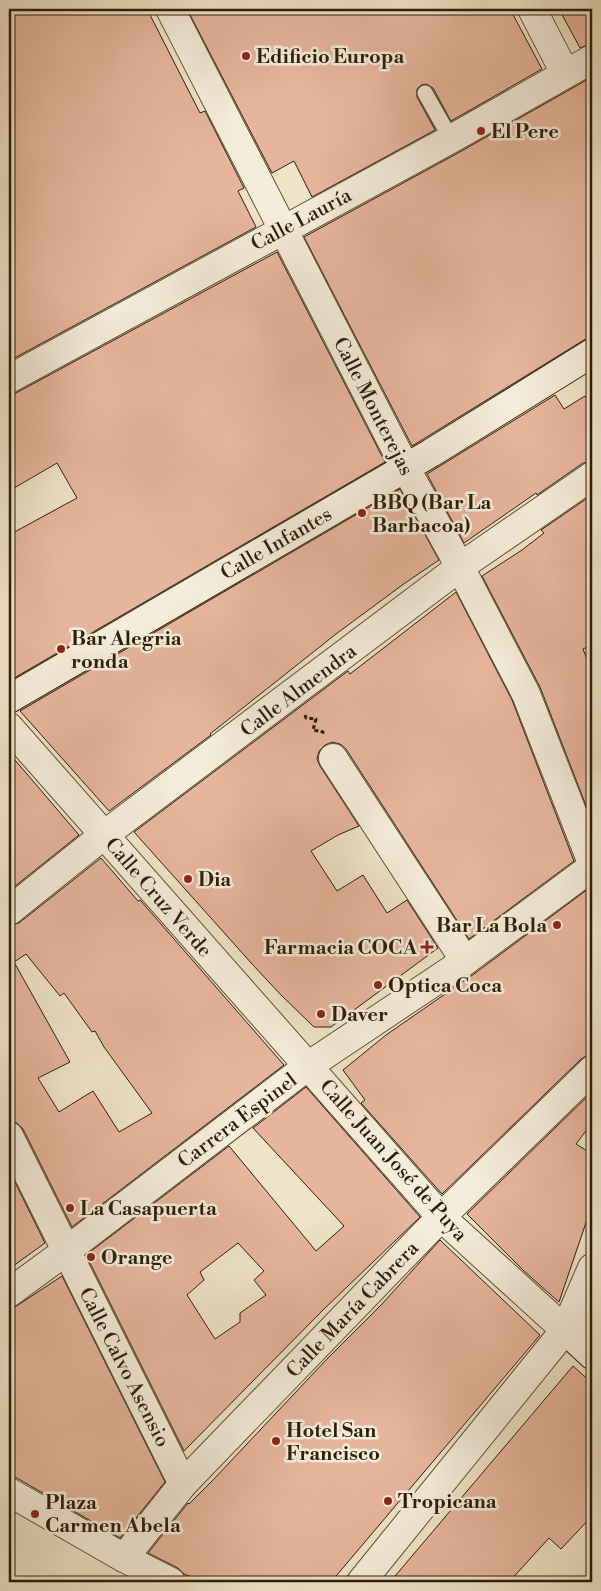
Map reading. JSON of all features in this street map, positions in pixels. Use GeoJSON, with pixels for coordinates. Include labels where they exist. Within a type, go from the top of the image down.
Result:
{"type":"FeatureCollection","features":[{"type":"Feature","properties":{"kind":"street","name":"Calle Monterejas"},"geometry":{"type":"LineString","coordinates":[[170,9],[405,467],[526,694],[592,863]]}},
{"type":"Feature","properties":{"kind":"street"},"geometry":{"type":"LineString","coordinates":[[532,9],[565,73]]}},
{"type":"Feature","properties":{"kind":"street","name":"Calle Lauría"},"geometry":{"type":"LineString","coordinates":[[9,379],[451,139],[592,59]]}},
{"type":"Feature","properties":{"kind":"street","name":"Calle Infantes"},"geometry":{"type":"LineString","coordinates":[[9,699],[405,467],[592,354]]}},
{"type":"Feature","properties":{"kind":"street","name":"Calle Almendra"},"geometry":{"type":"LineString","coordinates":[[9,911],[104,835],[460,567],[592,476]]}},
{"type":"Feature","properties":{"kind":"street","name":"Calle Cruz Verde"},"geometry":{"type":"LineString","coordinates":[[9,727],[308,1066]]}},
{"type":"Feature","properties":{"kind":"street"},"geometry":{"type":"LineString","coordinates":[[333,758],[465,961]]}},
{"type":"Feature","properties":{"kind":"street","name":"Carrera Espinel"},"geometry":{"type":"LineString","coordinates":[[9,1293],[308,1066],[465,961],[592,867]]}},
{"type":"Feature","properties":{"kind":"street","name":"Calle Juan José de Puya"},"geometry":{"type":"LineString","coordinates":[[308,1066],[441,1217],[592,1355]]}},
{"type":"Feature","properties":{"kind":"street","name":"Calle María Cabrera"},"geometry":{"type":"LineString","coordinates":[[124,1558],[183,1484],[441,1217],[592,1070]]}},
{"type":"Feature","properties":{"kind":"street","name":"Calle Calvo Asensio"},"geometry":{"type":"LineString","coordinates":[[9,1136],[183,1484]]}},
{"type":"Feature","properties":{"kind":"street"},"geometry":{"type":"LineString","coordinates":[[565,1330],[592,1268]]}},
{"type":"Feature","properties":{"kind":"street"},"geometry":{"type":"LineString","coordinates":[[361,1582],[565,1330],[592,1304]]}},
{"type":"Feature","properties":{"kind":"street"},"geometry":{"type":"LineString","coordinates":[[9,1492],[124,1558],[171,1582]]}},
{"type":"Feature","properties":{"kind":"lane"},"geometry":{"type":"LineString","coordinates":[[425,93],[451,139]]}},
{"type":"Feature","properties":{"kind":"path"},"geometry":{"type":"LineString","coordinates":[[292,695],[306,718],[316,720],[313,730],[323,732],[320,743],[332,746],[333,758]]}},
{"type":"Feature","properties":{"kind":"building"},"geometry":{"type":"Polygon","coordinates":[[[9,9],[147,9],[200,113],[205,111],[244,188],[238,191],[256,227],[9,361],[9,9]]]}},
{"type":"Feature","properties":{"kind":"building"},"geometry":{"type":"Polygon","coordinates":[[[187,9],[510,9],[542,69],[451,121],[433,88],[426,84],[421,85],[417,89],[417,97],[435,130],[312,197],[294,161],[272,173],[187,9]]]}},
{"type":"Feature","properties":{"kind":"building"},"geometry":{"type":"Polygon","coordinates":[[[559,9],[592,9],[592,43],[580,48],[559,9]]]}},
{"type":"Feature","properties":{"kind":"building"},"geometry":{"type":"Polygon","coordinates":[[[592,77],[592,337],[584,340],[412,446],[304,237],[592,77]]]}},
{"type":"Feature","properties":{"kind":"building"},"geometry":{"type":"Polygon","coordinates":[[[277,252],[385,462],[9,681],[9,535],[77,498],[57,463],[9,491],[9,395],[16,393],[277,252]]]}},
{"type":"Feature","properties":{"kind":"building"},"geometry":{"type":"Polygon","coordinates":[[[555,395],[564,409],[585,396],[592,406],[592,461],[583,463],[537,495],[536,493],[464,543],[427,474],[555,395]]]}},
{"type":"Feature","properties":{"kind":"building"},"geometry":{"type":"Polygon","coordinates":[[[400,489],[439,560],[336,634],[211,735],[109,811],[20,711],[400,489]]]}},
{"type":"Feature","properties":{"kind":"building"},"geometry":{"type":"Polygon","coordinates":[[[592,495],[592,645],[583,649],[592,672],[592,821],[540,687],[482,576],[522,550],[544,533],[541,530],[592,495]]]}},
{"type":"Feature","properties":{"kind":"building"},"geometry":{"type":"Polygon","coordinates":[[[456,592],[512,700],[574,861],[469,939],[346,749],[340,744],[332,742],[325,745],[319,751],[317,759],[359,826],[338,835],[311,851],[337,891],[363,875],[387,913],[407,900],[438,948],[331,1027],[314,1027],[253,965],[134,832],[348,671],[350,674],[456,592]]]}},
{"type":"Feature","properties":{"kind":"building"},"geometry":{"type":"Polygon","coordinates":[[[9,753],[79,835],[9,891],[9,753]]]}},
{"type":"Feature","properties":{"kind":"building"},"geometry":{"type":"Polygon","coordinates":[[[101,858],[284,1065],[72,1227],[23,1129],[17,1123],[9,1121],[9,926],[19,923],[101,858]],[[26,954],[14,962],[70,1062],[38,1078],[59,1112],[93,1091],[119,1132],[152,1113],[104,1047],[95,1031],[92,1032],[64,993],[60,996],[26,954]]]}},
{"type":"Feature","properties":{"kind":"building"},"geometry":{"type":"Polygon","coordinates":[[[592,886],[592,1055],[581,1059],[442,1194],[361,1103],[365,1100],[343,1070],[386,1035],[474,974],[592,886]]]}},
{"type":"Feature","properties":{"kind":"building"},"geometry":{"type":"Polygon","coordinates":[[[306,1087],[420,1217],[323,1310],[184,1451],[86,1255],[229,1146],[316,1251],[344,1226],[253,1128],[306,1087]],[[238,1243],[200,1272],[204,1280],[187,1295],[215,1339],[240,1322],[240,1313],[266,1295],[254,1280],[264,1271],[238,1243]]]}},
{"type":"Feature","properties":{"kind":"building"},"geometry":{"type":"Polygon","coordinates":[[[592,1092],[592,1123],[576,1144],[592,1154],[592,1205],[559,1302],[524,1271],[467,1214],[592,1092]]]}},
{"type":"Feature","properties":{"kind":"building"},"geometry":{"type":"Polygon","coordinates":[[[9,1170],[45,1243],[9,1269],[9,1170]]]}},
{"type":"Feature","properties":{"kind":"building"},"geometry":{"type":"Polygon","coordinates":[[[440,1240],[540,1335],[331,1582],[203,1582],[184,1574],[178,1568],[148,1553],[188,1503],[213,1480],[326,1360],[382,1304],[440,1240]]]}},
{"type":"Feature","properties":{"kind":"building"},"geometry":{"type":"Polygon","coordinates":[[[62,1276],[165,1482],[120,1538],[17,1478],[9,1476],[9,1311],[62,1276]]]}},
{"type":"Feature","properties":{"kind":"building"},"geometry":{"type":"Polygon","coordinates":[[[573,1366],[592,1383],[592,1516],[561,1549],[549,1538],[509,1582],[390,1582],[573,1366]]]}},
{"type":"Feature","properties":{"kind":"place","name":"Edificio Europa"},"geometry":{"type":"Point","coordinates":[246,56]}},
{"type":"Feature","properties":{"kind":"place","name":"El Pere"},"geometry":{"type":"Point","coordinates":[481,131]}},
{"type":"Feature","properties":{"kind":"place","name":"BBQ (Bar La Barbacoa)"},"geometry":{"type":"Point","coordinates":[362,513]}},
{"type":"Feature","properties":{"kind":"place","name":"Bar Alegria ronda"},"geometry":{"type":"Point","coordinates":[61,649]}},
{"type":"Feature","properties":{"kind":"place","name":"Dia"},"geometry":{"type":"Point","coordinates":[188,879]}},
{"type":"Feature","properties":{"kind":"place","name":"Bar La Bola"},"geometry":{"type":"Point","coordinates":[557,925]}},
{"type":"Feature","properties":{"kind":"place","name":"Farmacia COCA"},"geometry":{"type":"Point","coordinates":[427,947]}},
{"type":"Feature","properties":{"kind":"place","name":"Optica Coca"},"geometry":{"type":"Point","coordinates":[378,985]}},
{"type":"Feature","properties":{"kind":"place","name":"Daver"},"geometry":{"type":"Point","coordinates":[321,1014]}},
{"type":"Feature","properties":{"kind":"place","name":"La Casapuerta"},"geometry":{"type":"Point","coordinates":[70,1208]}},
{"type":"Feature","properties":{"kind":"place","name":"Orange"},"geometry":{"type":"Point","coordinates":[91,1257]}},
{"type":"Feature","properties":{"kind":"place","name":"Hotel San Francisco"},"geometry":{"type":"Point","coordinates":[276,1441]}},
{"type":"Feature","properties":{"kind":"place","name":"Tropicana"},"geometry":{"type":"Point","coordinates":[388,1501]}},
{"type":"Feature","properties":{"kind":"place","name":"Plaza Carmen Abela"},"geometry":{"type":"Point","coordinates":[35,1514]}}]}
